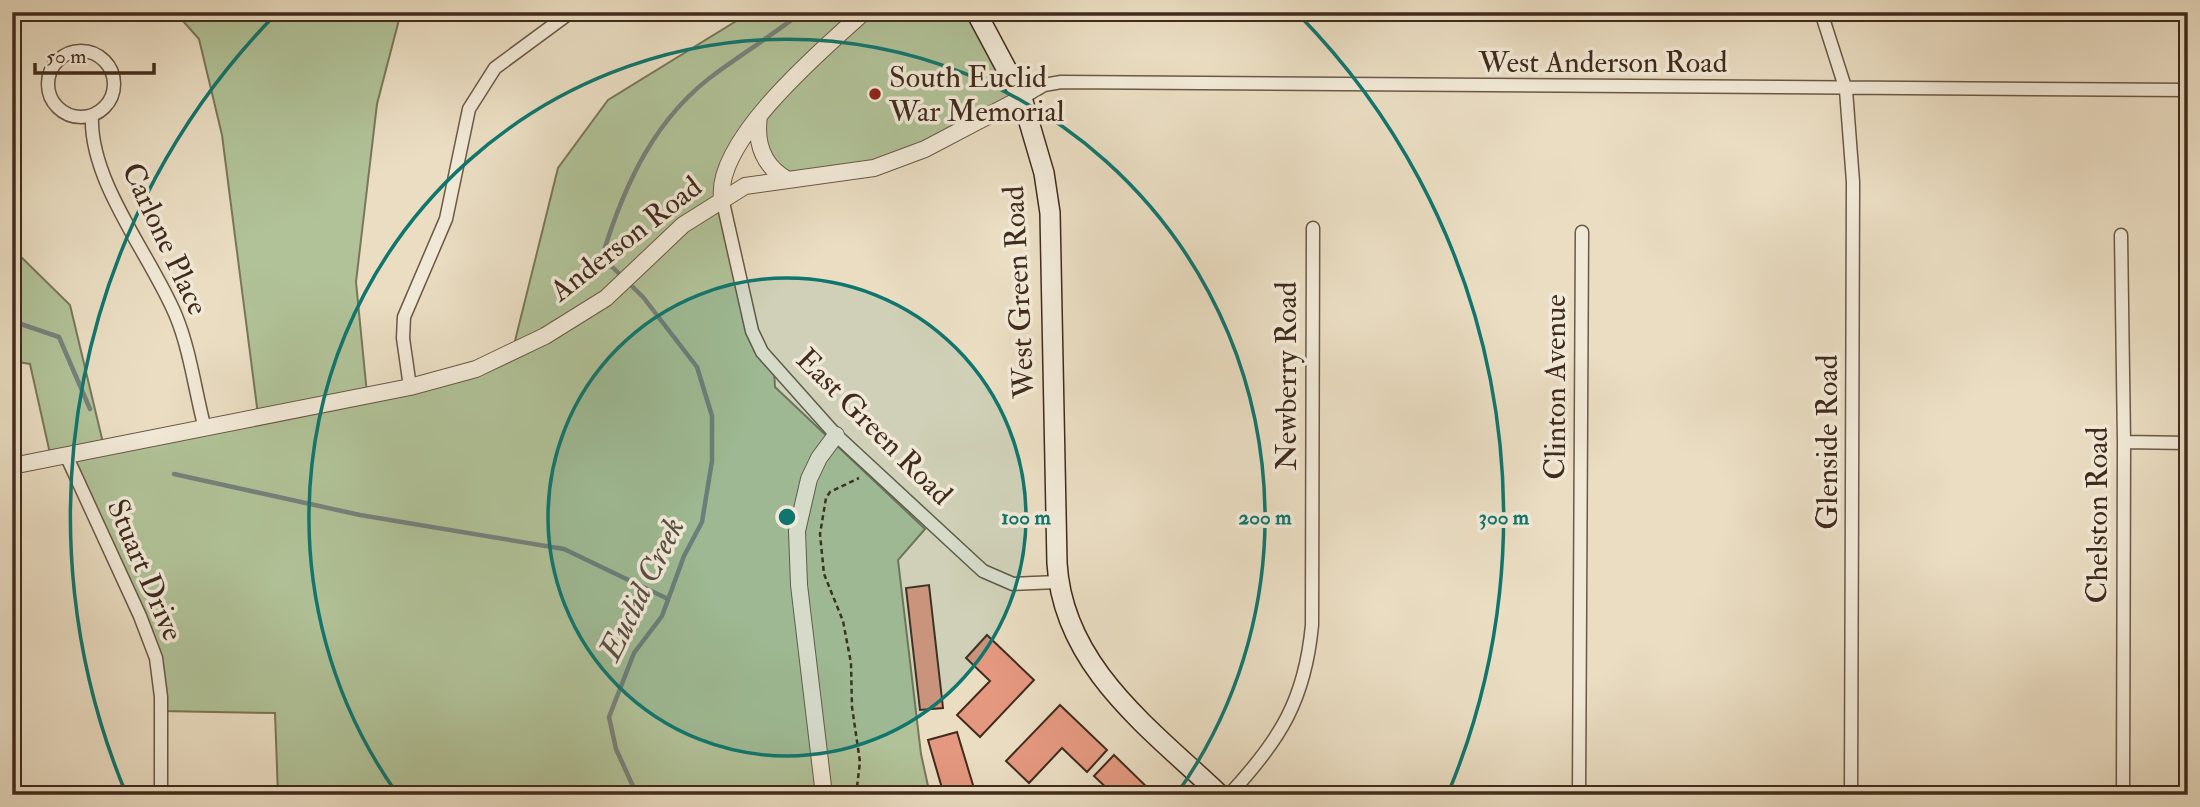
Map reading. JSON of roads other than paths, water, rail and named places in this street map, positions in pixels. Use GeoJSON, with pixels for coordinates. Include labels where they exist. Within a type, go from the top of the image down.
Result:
{"type":"FeatureCollection","features":[{"type":"Feature","properties":{"kind":"main road","name":"West Green Road"},"geometry":{"type":"LineString","coordinates":[[976,12],[1022,99],[1044,173],[1050,214],[1058,582],[1071,626],[1102,681],[1220,795]]}},
{"type":"Feature","properties":{"kind":"street"},"geometry":{"type":"LineString","coordinates":[[410,387],[402,338],[404,317],[446,219],[469,109],[495,68],[571,12]]}},
{"type":"Feature","properties":{"kind":"street","name":"East Green Road"},"geometry":{"type":"LineString","coordinates":[[864,12],[788,82],[759,117],[725,173],[722,198],[752,331],[761,352],[836,435],[993,578],[1013,584],[1058,582]]}},
{"type":"Feature","properties":{"kind":"street","name":"Glenside Road"},"geometry":{"type":"LineString","coordinates":[[1821,12],[1846,90],[1854,231],[1851,795]]}},
{"type":"Feature","properties":{"kind":"street"},"geometry":{"type":"LineString","coordinates":[[74,51],[99,55],[114,75],[111,100],[92,116],[68,115],[58,108],[48,92],[52,68],[59,59],[74,51]]}},
{"type":"Feature","properties":{"kind":"street","name":"West Anderson Road"},"geometry":{"type":"LineString","coordinates":[[1022,99],[1044,85],[1061,82],[1846,90],[2188,90]]}},
{"type":"Feature","properties":{"kind":"street","name":"Anderson Road"},"geometry":{"type":"LineString","coordinates":[[12,466],[204,425],[410,387],[476,369],[512,353],[606,298],[683,225],[722,198],[758,182],[841,175],[884,165],[960,132],[1022,99]]}},
{"type":"Feature","properties":{"kind":"street","name":"Carlone Place"},"geometry":{"type":"LineString","coordinates":[[92,116],[94,139],[113,196],[177,317],[204,425]]}},
{"type":"Feature","properties":{"kind":"street"},"geometry":{"type":"LineString","coordinates":[[759,117],[760,145],[767,166],[788,180]]}},
{"type":"Feature","properties":{"kind":"street","name":"Newberry Road"},"geometry":{"type":"LineString","coordinates":[[1230,795],[1262,759],[1285,725],[1297,700],[1310,651],[1313,228]]}},
{"type":"Feature","properties":{"kind":"street","name":"Clinton Avenue"},"geometry":{"type":"LineString","coordinates":[[1579,795],[1582,232]]}},
{"type":"Feature","properties":{"kind":"street","name":"Chelston Road"},"geometry":{"type":"LineString","coordinates":[[2121,235],[2124,442],[2123,795]]}},
{"type":"Feature","properties":{"kind":"street"},"geometry":{"type":"LineString","coordinates":[[824,795],[799,585],[796,531],[809,479],[818,458],[836,435]]}},
{"type":"Feature","properties":{"kind":"street"},"geometry":{"type":"LineString","coordinates":[[2124,442],[2188,443]]}},
{"type":"Feature","properties":{"kind":"street","name":"Stuart Drive"},"geometry":{"type":"LineString","coordinates":[[66,455],[140,616],[156,658],[160,697],[161,795]]}},
{"type":"Feature","properties":{"kind":"waterway","name":"Euclid Creek"},"geometry":{"type":"LineString","coordinates":[[637,795],[616,749],[609,717],[634,653],[662,616],[684,556],[702,522],[712,461],[712,416],[697,367],[643,297],[602,257],[632,178],[645,154],[677,109],[719,71],[802,12]]}},
{"type":"Feature","properties":{"kind":"waterway"},"geometry":{"type":"LineString","coordinates":[[12,321],[59,337],[90,409]]}},
{"type":"Feature","properties":{"kind":"waterway"},"geometry":{"type":"LineString","coordinates":[[174,474],[360,515],[564,549],[668,599]]}},
{"type":"Feature","properties":{"kind":"place","name":"South Euclid War Memorial"},"geometry":{"type":"Point","coordinates":[875,94]}}]}
